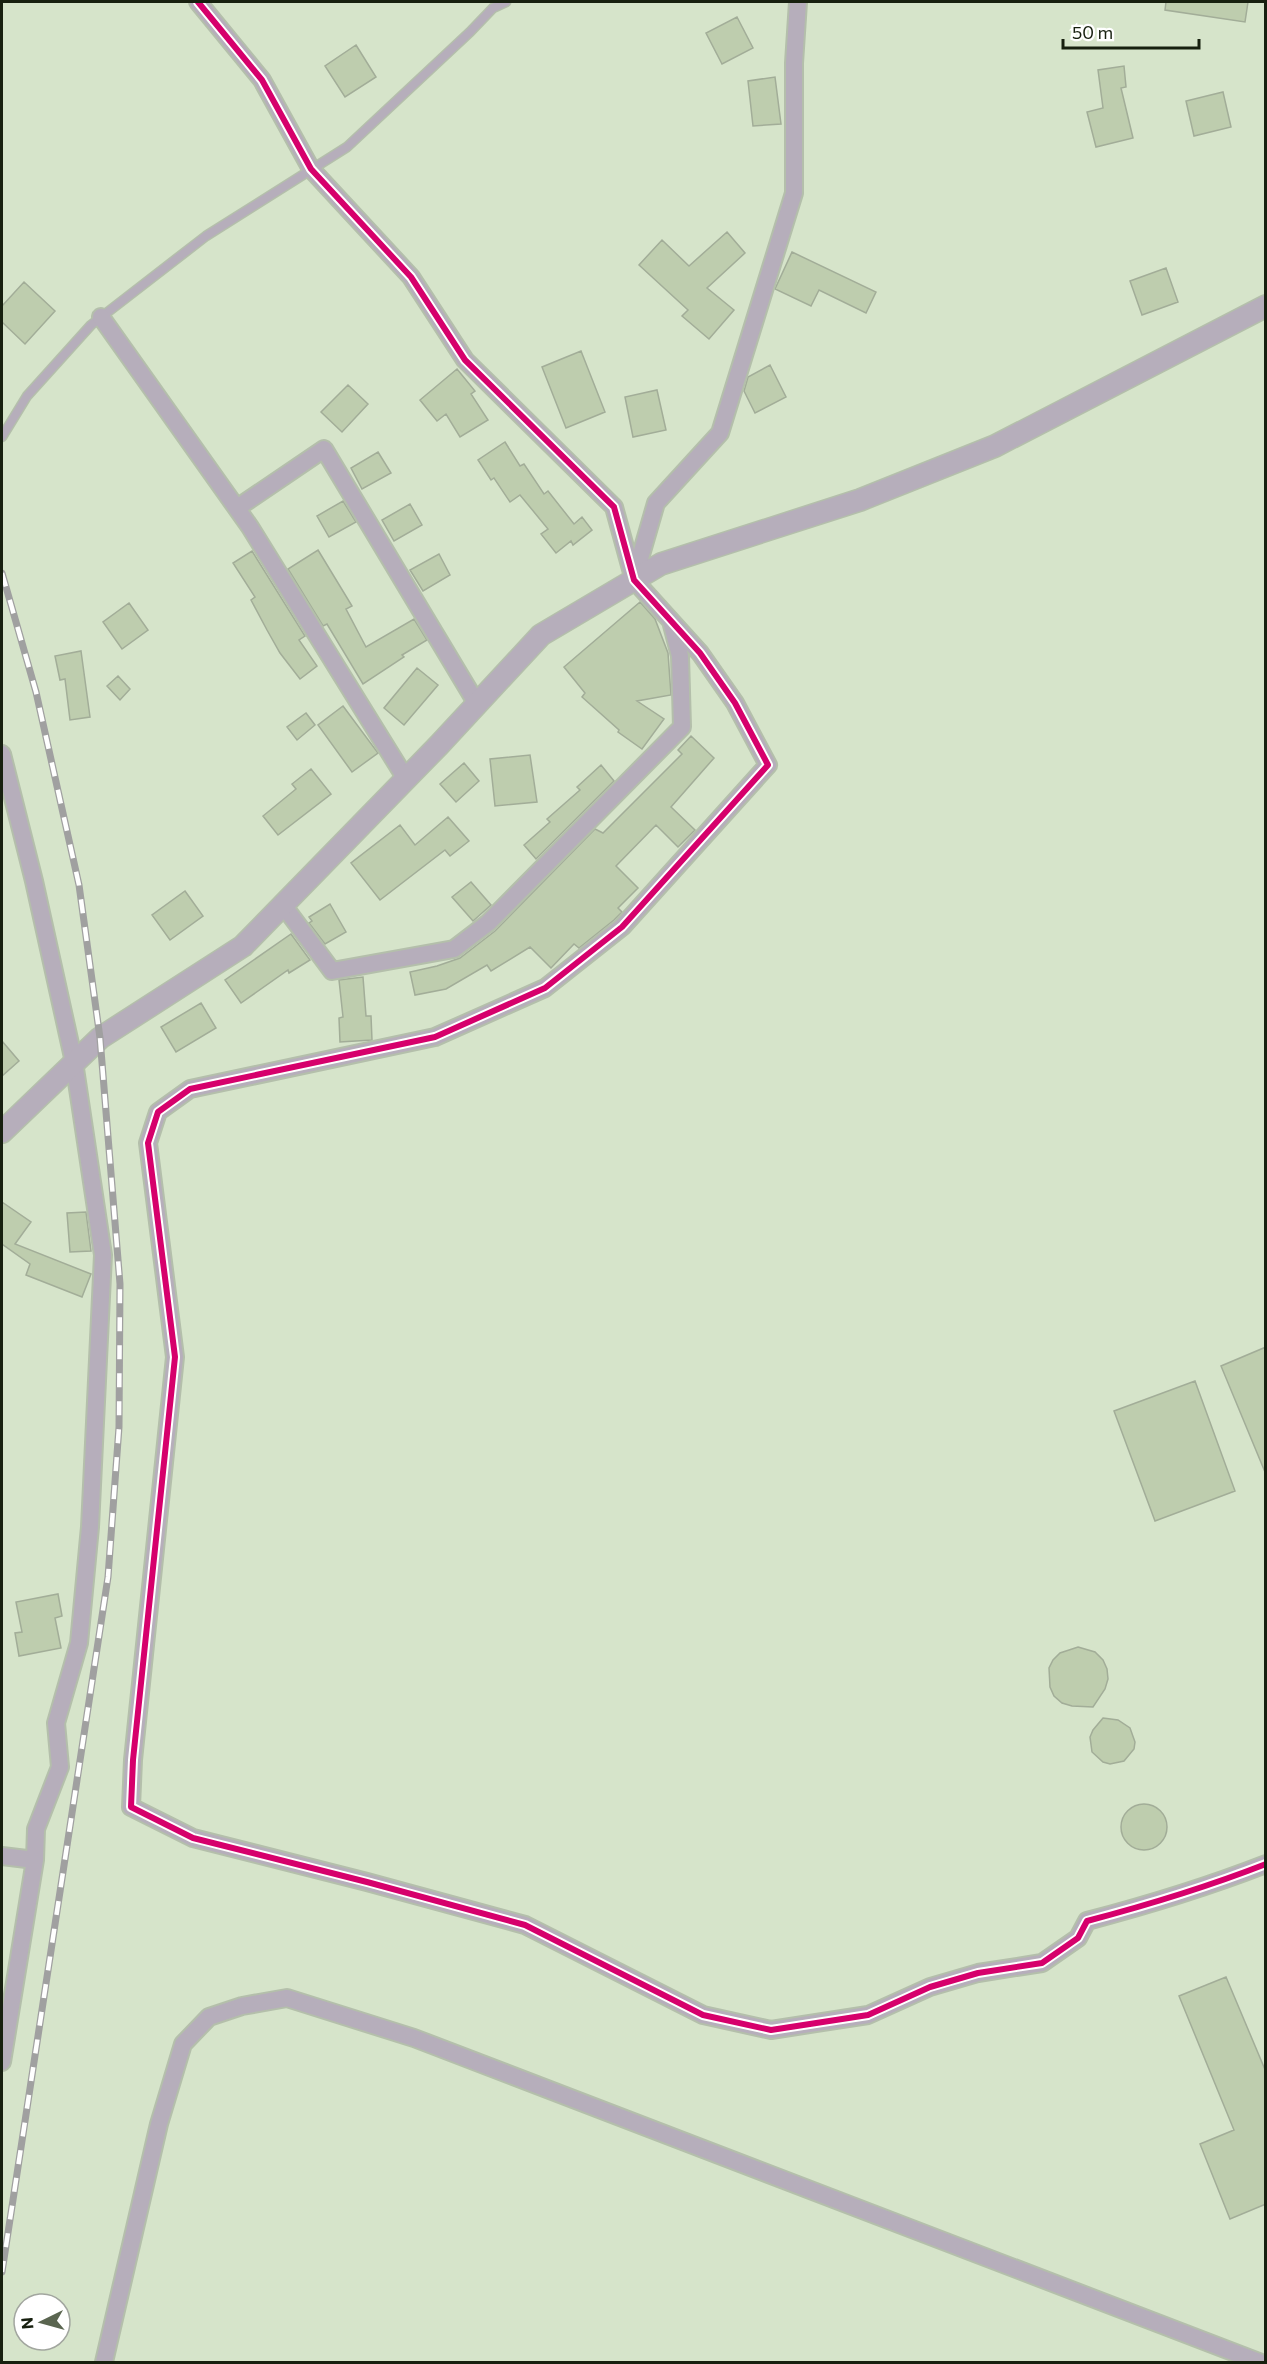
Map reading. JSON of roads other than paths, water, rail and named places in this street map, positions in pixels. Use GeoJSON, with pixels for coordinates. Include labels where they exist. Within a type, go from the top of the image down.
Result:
{"type":"FeatureCollection","features":[{"type":"Feature","properties":{"kind":"street"},"geometry":{"type":"LineString","coordinates":[[198,2],[262,80],[311,170],[411,277],[465,360],[614,507],[634,580],[700,653],[735,703],[768,765],[622,927],[545,988],[435,1036],[190,1089],[158,1112],[148,1143],[175,1357],[133,1760],[131,1807],[193,1838],[525,1925],[703,2015],[771,2030],[868,2015],[940,1984],[978,1973],[1042,1963],[1078,1938],[1087,1921],[1178,1896],[1266,1864]]}},
{"type":"Feature","properties":{"kind":"street"},"geometry":{"type":"LineString","coordinates":[[634,580],[656,503],[720,433],[794,193],[794,63],[798,2]]}},
{"type":"Feature","properties":{"kind":"street"},"geometry":{"type":"LineString","coordinates":[[2,1132],[100,1038],[243,946],[406,779],[541,635],[661,564],[860,500],[995,447],[1266,306]]}},
{"type":"Feature","properties":{"kind":"street"},"geometry":{"type":"LineString","coordinates":[[101,316],[237,508],[406,779]]}},
{"type":"Feature","properties":{"kind":"street"},"geometry":{"type":"LineString","coordinates":[[237,508],[324,449],[477,704]]}},
{"type":"Feature","properties":{"kind":"street"},"geometry":{"type":"LineString","coordinates":[[283,905],[332,971],[454,949],[488,923],[682,727],[680,656],[671,622]]}},
{"type":"Feature","properties":{"kind":"street"},"geometry":{"type":"LineString","coordinates":[[2,754],[34,881],[74,1062],[103,1255],[90,1527],[80,1643],[56,1723],[60,1767],[36,1829],[35,1860],[2,2062]]}},
{"type":"Feature","properties":{"kind":"street"},"geometry":{"type":"LineString","coordinates":[[2,1856],[35,1860]]}},
{"type":"Feature","properties":{"kind":"street"},"geometry":{"type":"LineString","coordinates":[[104,2362],[159,2124],[183,2044],[209,2017],[242,2006],[286,1998],[414,2038],[1259,2362]]}},
{"type":"Feature","properties":{"kind":"lane"},"geometry":{"type":"LineString","coordinates":[[2,436],[27,396],[101,316],[206,236],[347,147],[493,8],[506,2]]}},
{"type":"Feature","properties":{"kind":"railway"},"geometry":{"type":"LineString","coordinates":[[2,573],[36,692],[79,885],[100,1038],[120,1284],[119,1427],[108,1577],[2,2272]]}}]}
